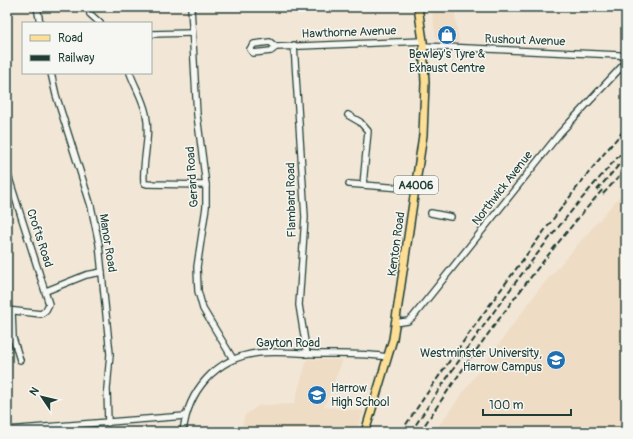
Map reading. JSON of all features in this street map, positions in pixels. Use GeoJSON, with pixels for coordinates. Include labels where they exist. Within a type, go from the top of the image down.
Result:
{"type":"FeatureCollection","features":[{"type":"Feature","properties":{"kind":"main road","name":"Kenton Road"},"geometry":{"type":"LineString","coordinates":[[364,432],[388,357],[396,323],[423,128],[425,83],[423,44],[418,7]]}},
{"type":"Feature","properties":{"kind":"street"},"geometry":{"type":"LineString","coordinates":[[37,7],[40,22]]}},
{"type":"Feature","properties":{"kind":"street","name":"Gerard Road"},"geometry":{"type":"LineString","coordinates":[[191,7],[197,115],[206,185],[206,207],[197,267],[198,291],[203,309],[233,359]]}},
{"type":"Feature","properties":{"kind":"street"},"geometry":{"type":"LineString","coordinates":[[90,14],[99,22]]}},
{"type":"Feature","properties":{"kind":"street"},"geometry":{"type":"LineString","coordinates":[[152,34],[192,33]]}},
{"type":"Feature","properties":{"kind":"street","name":"Hawthorne Avenue"},"geometry":{"type":"LineString","coordinates":[[276,47],[423,44]]}},
{"type":"Feature","properties":{"kind":"street","name":"Rushout Avenue"},"geometry":{"type":"LineString","coordinates":[[423,44],[619,55],[626,58]]}},
{"type":"Feature","properties":{"kind":"street","name":"Flambard Road"},"geometry":{"type":"LineString","coordinates":[[294,46],[305,217],[299,305],[307,354]]}},
{"type":"Feature","properties":{"kind":"street","name":"Northwick Avenue"},"geometry":{"type":"LineString","coordinates":[[396,323],[405,322],[413,317],[560,133],[626,62]]}},
{"type":"Feature","properties":{"kind":"street","name":"Manor Road"},"geometry":{"type":"LineString","coordinates":[[51,74],[56,95],[91,206],[99,244],[110,354],[107,390],[108,423]]}},
{"type":"Feature","properties":{"kind":"street"},"geometry":{"type":"LineString","coordinates":[[131,74],[141,94],[147,115],[148,144],[144,183],[206,185]]}},
{"type":"Feature","properties":{"kind":"street"},"geometry":{"type":"LineString","coordinates":[[348,115],[360,122],[368,131],[364,185]]}},
{"type":"Feature","properties":{"kind":"street","name":"Crofts Road"},"geometry":{"type":"LineString","coordinates":[[7,172],[49,304],[46,310],[41,314],[9,310]]}},
{"type":"Feature","properties":{"kind":"street"},"geometry":{"type":"LineString","coordinates":[[349,184],[415,189]]}},
{"type":"Feature","properties":{"kind":"street"},"geometry":{"type":"LineString","coordinates":[[431,213],[451,217]]}},
{"type":"Feature","properties":{"kind":"street"},"geometry":{"type":"LineString","coordinates":[[46,291],[86,275],[102,272]]}},
{"type":"Feature","properties":{"kind":"street"},"geometry":{"type":"LineString","coordinates":[[9,310],[13,338],[20,360]]}},
{"type":"Feature","properties":{"kind":"street","name":"Gayton Road"},"geometry":{"type":"LineString","coordinates":[[183,432],[185,416],[189,403],[207,378],[221,366],[233,359],[267,352],[388,357]]}},
{"type":"Feature","properties":{"kind":"street"},"geometry":{"type":"LineString","coordinates":[[7,430],[185,416]]}},
{"type":"Feature","properties":{"kind":"shaded area"},"geometry":{"type":"Polygon","coordinates":[[[431,7],[454,7],[459,42],[440,41],[436,39],[431,7]]]}},
{"type":"Feature","properties":{"kind":"shaded area","name":"Westminster University, Harrow Campus"},"geometry":{"type":"Polygon","coordinates":[[[626,189],[626,432],[434,432],[539,289],[626,189]]]}},
{"type":"Feature","properties":{"kind":"shaded area","name":"Harrow High School"},"geometry":{"type":"Polygon","coordinates":[[[307,359],[343,360],[324,407],[364,411],[356,432],[240,432],[245,415],[259,405],[294,404],[307,359]]]}},
{"type":"Feature","properties":{"kind":"railway"},"geometry":{"type":"LineString","coordinates":[[401,432],[467,336],[536,242],[591,170],[626,128]]}},
{"type":"Feature","properties":{"kind":"railway"},"geometry":{"type":"LineString","coordinates":[[411,432],[486,322],[540,250],[596,181],[626,148]]}},
{"type":"Feature","properties":{"kind":"railway"},"geometry":{"type":"LineString","coordinates":[[597,190],[626,157]]}},
{"type":"Feature","properties":{"kind":"railway"},"geometry":{"type":"LineString","coordinates":[[603,194],[626,169]]}},
{"type":"Feature","properties":{"kind":"railway"},"geometry":{"type":"LineString","coordinates":[[420,432],[463,368],[531,276],[604,188]]}},
{"type":"Feature","properties":{"kind":"place","name":"Bewley's Tyre & Exhaust Centre"},"geometry":{"type":"Point","coordinates":[447,35]}},
{"type":"Feature","properties":{"kind":"place","name":"Westminster University, Harrow Campus"},"geometry":{"type":"Point","coordinates":[556,360]}},
{"type":"Feature","properties":{"kind":"place","name":"Harrow High School"},"geometry":{"type":"Point","coordinates":[317,395]}}]}
